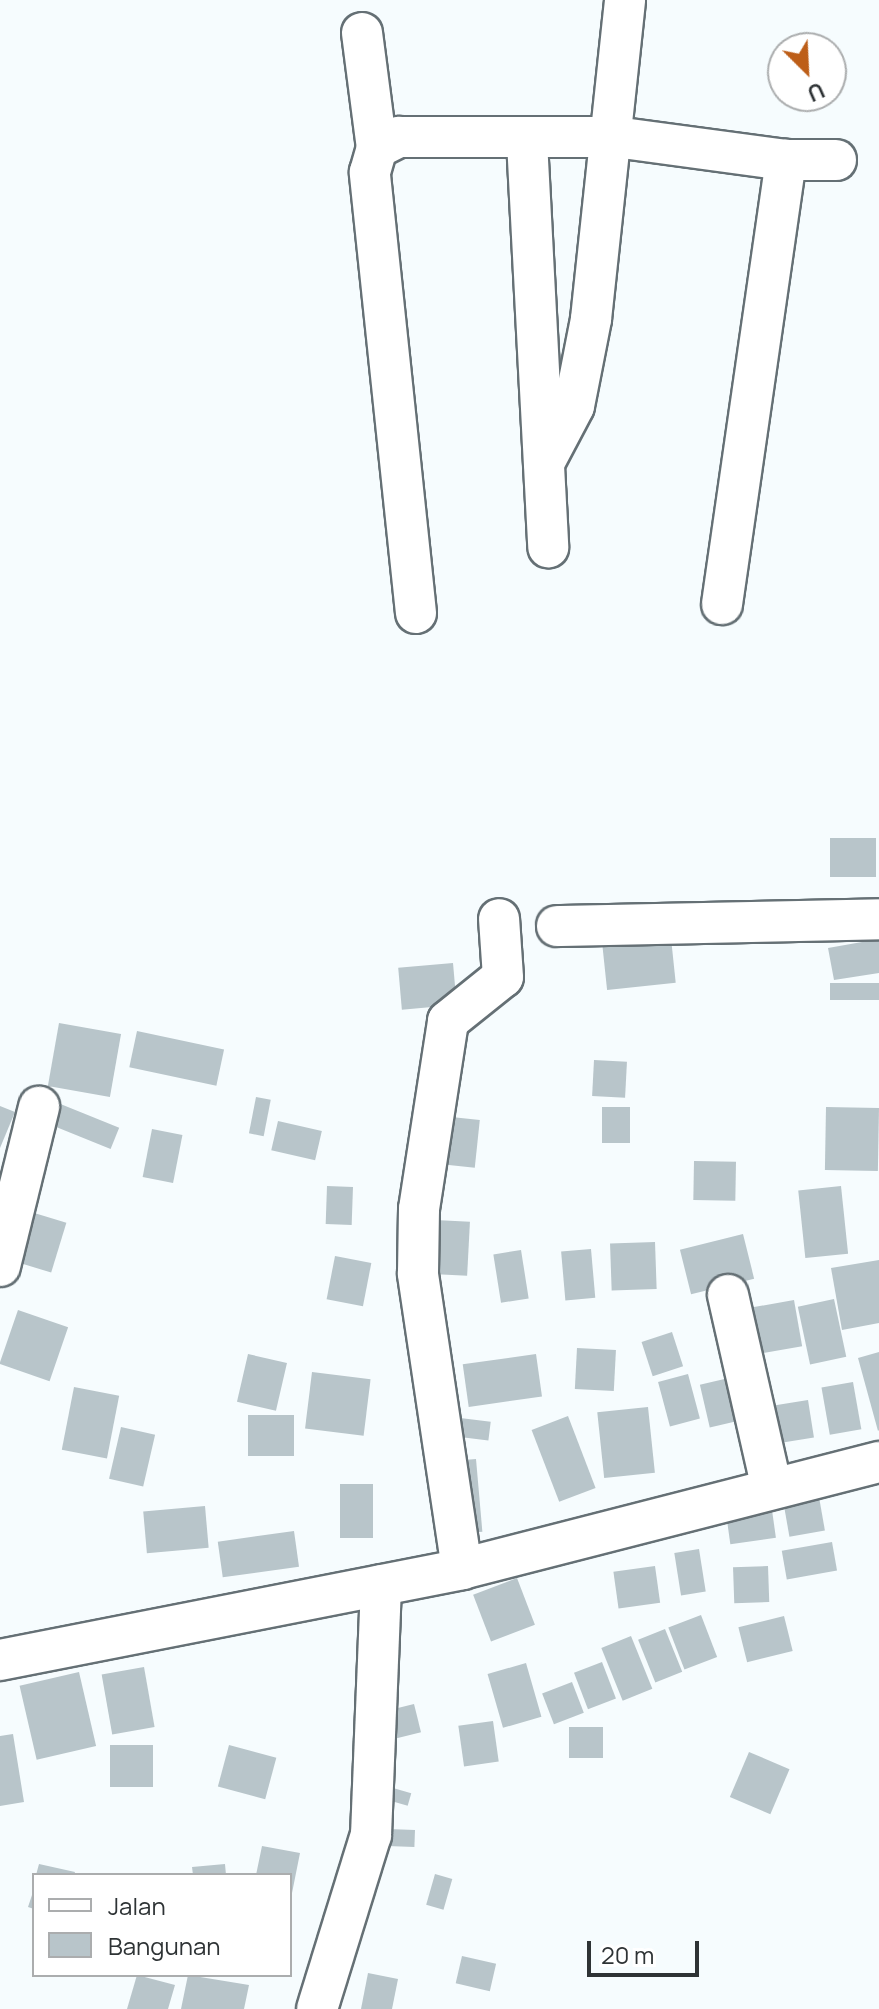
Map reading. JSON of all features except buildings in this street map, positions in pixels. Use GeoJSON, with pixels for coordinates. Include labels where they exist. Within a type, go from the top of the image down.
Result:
{"type":"FeatureCollection","features":[{"type":"Feature","properties":{"kind":"street"},"geometry":{"type":"LineString","coordinates":[[544,463],[574,406],[605,242],[625,0]]}},
{"type":"Feature","properties":{"kind":"street"},"geometry":{"type":"LineString","coordinates":[[362,33],[377,148],[370,172],[416,613]]}},
{"type":"Feature","properties":{"kind":"street"},"geometry":{"type":"LineString","coordinates":[[377,148],[399,137],[527,141],[615,137],[786,160],[836,160]]}},
{"type":"Feature","properties":{"kind":"street"},"geometry":{"type":"LineString","coordinates":[[527,141],[548,547]]}},
{"type":"Feature","properties":{"kind":"street"},"geometry":{"type":"LineString","coordinates":[[722,604],[786,160]]}},
{"type":"Feature","properties":{"kind":"street"},"geometry":{"type":"LineString","coordinates":[[462,1569],[418,1273],[419,1209],[448,1021],[503,977],[499,919]]}},
{"type":"Feature","properties":{"kind":"street"},"geometry":{"type":"LineString","coordinates":[[557,926],[879,919]]}},
{"type":"Feature","properties":{"kind":"street"},"geometry":{"type":"LineString","coordinates":[[0,1266],[39,1107]]}},
{"type":"Feature","properties":{"kind":"street"},"geometry":{"type":"LineString","coordinates":[[728,1295],[772,1488]]}},
{"type":"Feature","properties":{"kind":"street"},"geometry":{"type":"LineString","coordinates":[[0,1660],[462,1569],[879,1462]]}},
{"type":"Feature","properties":{"kind":"street"},"geometry":{"type":"LineString","coordinates":[[317,2009],[371,1835],[381,1585]]}}]}
